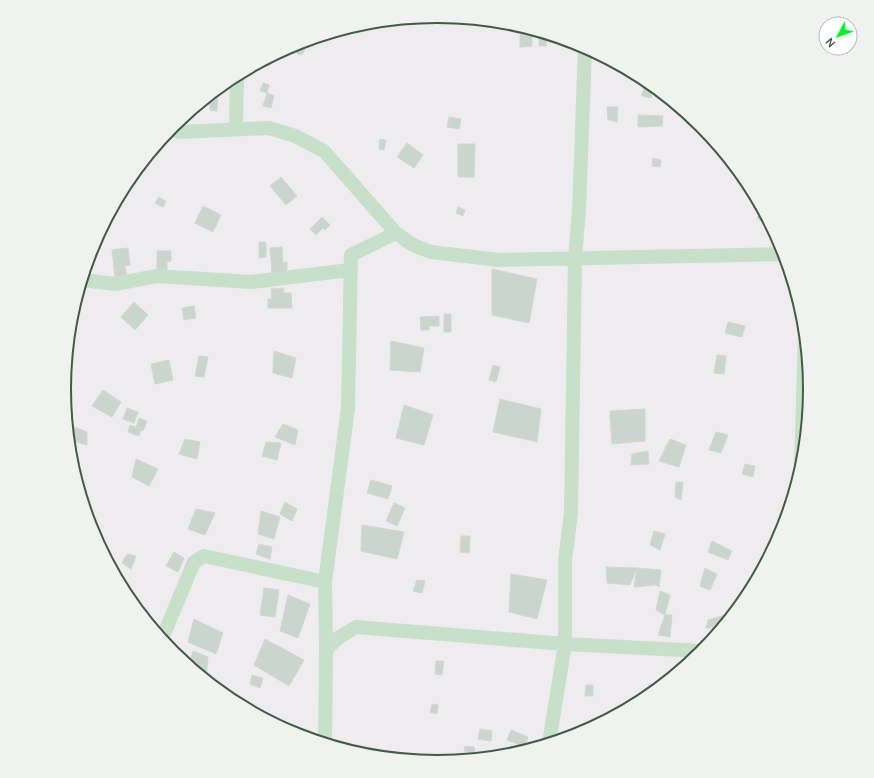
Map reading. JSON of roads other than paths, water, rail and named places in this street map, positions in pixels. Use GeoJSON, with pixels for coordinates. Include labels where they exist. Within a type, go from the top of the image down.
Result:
{"type":"FeatureCollection","features":[{"type":"Feature","properties":{"kind":"street"},"geometry":{"type":"LineString","coordinates":[[550,738],[564,644],[565,560],[571,513],[572,364],[575,259],[579,210],[585,55]]}},
{"type":"Feature","properties":{"kind":"street"},"geometry":{"type":"LineString","coordinates":[[236,128],[237,83]]}},
{"type":"Feature","properties":{"kind":"street"},"geometry":{"type":"LineString","coordinates":[[177,131],[270,128],[295,136],[324,151],[396,233],[413,245],[431,252],[499,260],[777,254]]}},
{"type":"Feature","properties":{"kind":"street"},"geometry":{"type":"LineString","coordinates":[[325,738],[325,582],[348,408],[351,255],[354,252],[396,233]]}},
{"type":"Feature","properties":{"kind":"street"},"geometry":{"type":"LineString","coordinates":[[87,281],[116,284],[157,276],[251,282],[350,270]]}},
{"type":"Feature","properties":{"kind":"street"},"geometry":{"type":"LineString","coordinates":[[165,633],[194,562],[199,557],[204,556],[325,582]]}},
{"type":"Feature","properties":{"kind":"street"},"geometry":{"type":"LineString","coordinates":[[326,650],[338,638],[356,627],[564,644],[693,651]]}}]}
